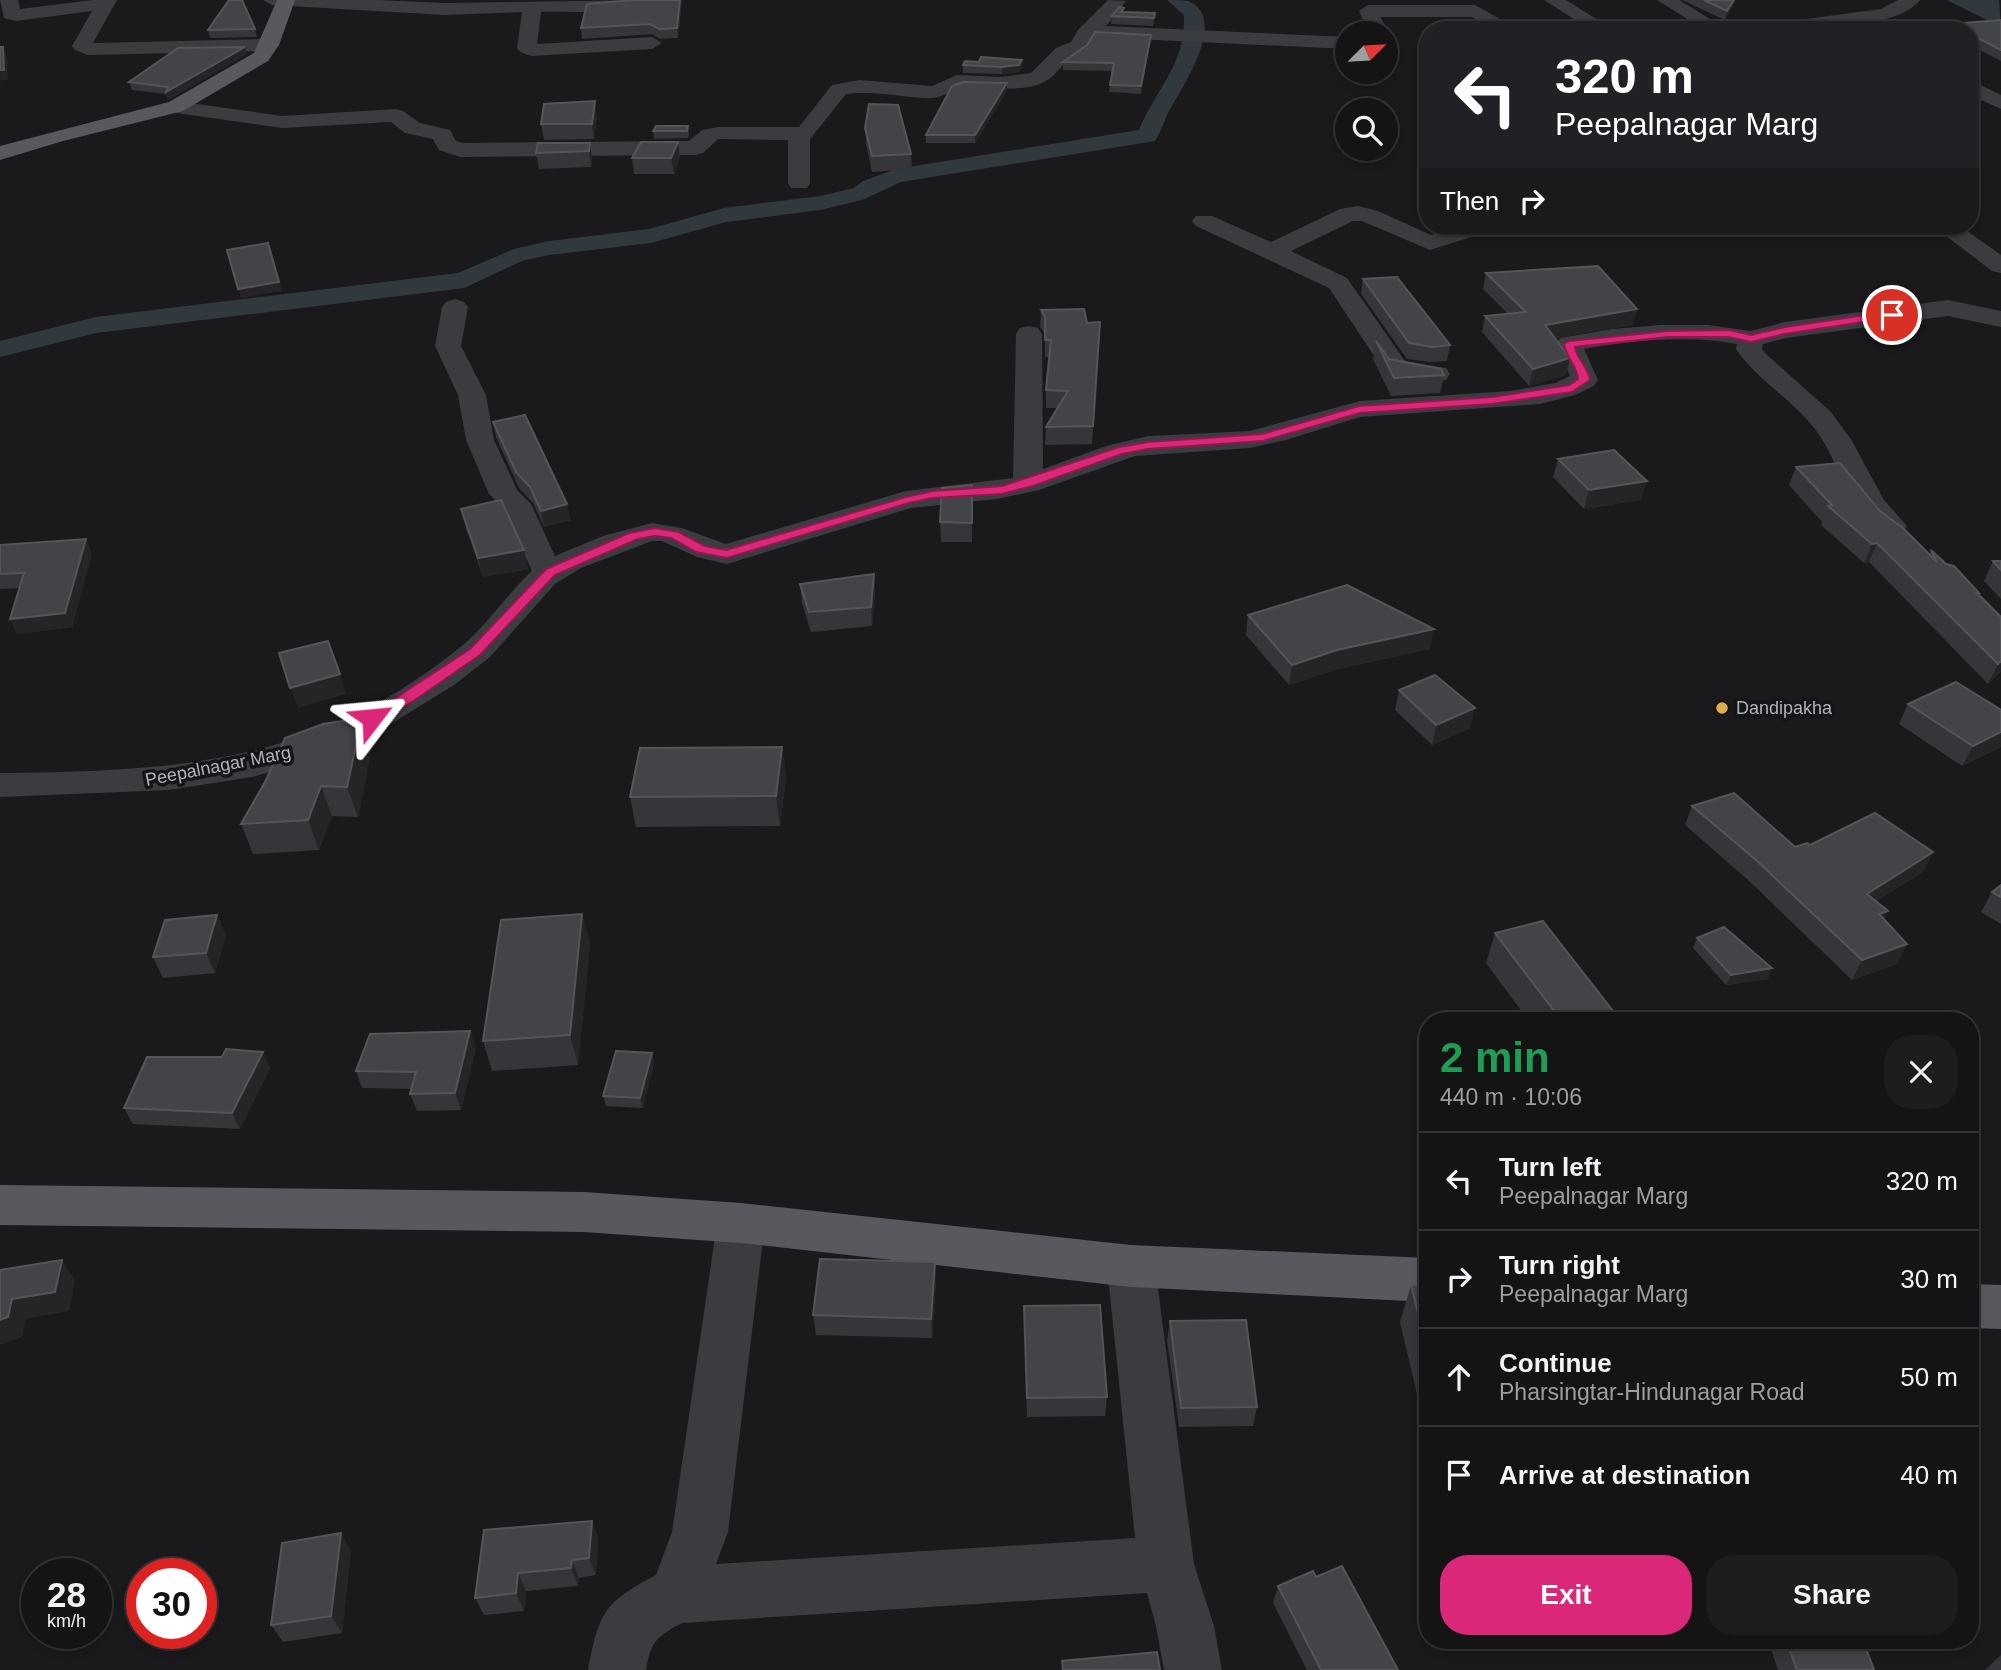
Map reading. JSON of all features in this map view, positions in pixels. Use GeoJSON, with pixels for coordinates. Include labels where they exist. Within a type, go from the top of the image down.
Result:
{"type":"FeatureCollection","features":[{"type":"Feature","properties":{"kind":"main road"},"geometry":{"type":"LineString","coordinates":[[0,153],[56,136],[176,107],[261,57],[269,45],[281,1]]}},
{"type":"Feature","properties":{"kind":"main road"},"geometry":{"type":"LineString","coordinates":[[0,1205],[556,1212],[741,1223],[1131,1266],[1419,1280]]}},
{"type":"Feature","properties":{"kind":"main road"},"geometry":{"type":"LineString","coordinates":[[1979,1306],[2001,1307]]}},
{"type":"Feature","properties":{"kind":"street"},"geometry":{"type":"LineString","coordinates":[[9,0],[11,14],[16,15],[107,2]]}},
{"type":"Feature","properties":{"kind":"street"},"geometry":{"type":"LineString","coordinates":[[281,1],[532,8],[629,4],[641,0]]}},
{"type":"Feature","properties":{"kind":"street"},"geometry":{"type":"LineString","coordinates":[[176,107],[282,122],[396,115],[413,128],[442,135],[447,145],[460,150],[695,148],[710,135],[718,133],[799,135],[809,131],[839,89],[859,86],[894,87],[935,92],[957,81],[1002,83],[1037,78],[1063,52],[1079,46],[1088,31],[1100,22],[1111,0]]}},
{"type":"Feature","properties":{"kind":"street"},"geometry":{"type":"LineString","coordinates":[[1553,0],[1589,21]]}},
{"type":"Feature","properties":{"kind":"street"},"geometry":{"type":"LineString","coordinates":[[1666,0],[1703,21]]}},
{"type":"Feature","properties":{"kind":"street"},"geometry":{"type":"LineString","coordinates":[[1828,21],[1886,14],[1911,0]]}},
{"type":"Feature","properties":{"kind":"street"},"geometry":{"type":"LineString","coordinates":[[107,2],[82,46],[89,50],[269,45]]}},
{"type":"Feature","properties":{"kind":"street"},"geometry":{"type":"LineString","coordinates":[[1374,21],[1366,5],[1475,11],[1494,21]]}},
{"type":"Feature","properties":{"kind":"street"},"geometry":{"type":"LineString","coordinates":[[1831,6],[1854,21]]}},
{"type":"Feature","properties":{"kind":"street"},"geometry":{"type":"LineString","coordinates":[[532,8],[527,48],[531,50],[652,43]]}},
{"type":"Feature","properties":{"kind":"street"},"geometry":{"type":"LineString","coordinates":[[1088,31],[1335,42]]}},
{"type":"Feature","properties":{"kind":"street"},"geometry":{"type":"LineString","coordinates":[[1979,91],[2001,103]]}},
{"type":"Feature","properties":{"kind":"street"},"geometry":{"type":"LineString","coordinates":[[799,135],[799,183]]}},
{"type":"Feature","properties":{"kind":"street"},"geometry":{"type":"LineString","coordinates":[[1272,251],[1348,214],[1370,216],[1430,243],[1454,235]]}},
{"type":"Feature","properties":{"kind":"street"},"geometry":{"type":"LineString","coordinates":[[1204,221],[1338,283],[1396,368],[1443,375],[1525,396]]}},
{"type":"Feature","properties":{"kind":"street"},"geometry":{"type":"LineString","coordinates":[[1958,235],[2001,266]]}},
{"type":"Feature","properties":{"kind":"street"},"geometry":{"type":"LineString","coordinates":[[455,307],[448,346],[472,395],[480,440],[504,494],[516,504],[544,566],[550,572]]}},
{"type":"Feature","properties":{"kind":"street"},"geometry":{"type":"LineString","coordinates":[[1913,543],[1885,521],[1864,497],[1830,428],[1810,407],[1758,363],[1748,349],[1751,339],[1785,330],[1938,309],[1967,310],[2001,320]]}},
{"type":"Feature","properties":{"kind":"street"},"geometry":{"type":"LineString","coordinates":[[1028,484],[1029,334]]}},
{"type":"Feature","properties":{"kind":"street","name":"Peepalnagar Marg"},"geometry":{"type":"LineString","coordinates":[[0,785],[110,785],[187,776],[278,759],[335,738],[410,697],[475,652],[550,572],[634,536],[655,532],[675,535],[715,554],[727,554],[906,500],[932,495],[1002,490],[1028,484],[1119,451],[1148,445],[1263,438],[1359,409],[1525,396],[1572,388],[1584,380],[1583,368],[1571,354],[1569,344],[1668,334],[1729,334],[1751,339]]}},
{"type":"Feature","properties":{"kind":"street"},"geometry":{"type":"LineString","coordinates":[[677,1595],[700,1532],[741,1223]]}},
{"type":"Feature","properties":{"kind":"street"},"geometry":{"type":"LineString","coordinates":[[1131,1266],[1166,1564],[1185,1626],[1193,1670]]}},
{"type":"Feature","properties":{"kind":"street"},"geometry":{"type":"LineString","coordinates":[[617,1670],[624,1632],[645,1612],[677,1595],[1166,1564]]}},
{"type":"Feature","properties":{"kind":"shaded area"},"geometry":{"type":"Polygon","coordinates":[[[1947,0],[1999,0],[2001,27],[1947,0]]]}},
{"type":"Feature","properties":{"kind":"building"},"geometry":{"type":"Polygon","coordinates":[[[229,0],[242,0],[255,29],[208,30],[229,0]]]}},
{"type":"Feature","properties":{"kind":"building"},"geometry":{"type":"Polygon","coordinates":[[[680,0],[677,28],[659,29],[650,24],[581,28],[587,4],[680,0]]]}},
{"type":"Feature","properties":{"kind":"building"},"geometry":{"type":"Polygon","coordinates":[[[1704,0],[1734,0],[1727,11],[1704,0]]]}},
{"type":"Feature","properties":{"kind":"building"},"geometry":{"type":"Polygon","coordinates":[[[1119,7],[1124,8],[1121,12],[1155,13],[1154,18],[1112,16],[1119,7]]]}},
{"type":"Feature","properties":{"kind":"building"},"geometry":{"type":"Polygon","coordinates":[[[2001,20],[2001,50],[1979,39],[1979,22],[2001,20]]]}},
{"type":"Feature","properties":{"kind":"building"},"geometry":{"type":"Polygon","coordinates":[[[1095,32],[1151,35],[1141,86],[1110,85],[1114,63],[1063,62],[1087,45],[1095,32]]]}},
{"type":"Feature","properties":{"kind":"building"},"geometry":{"type":"Polygon","coordinates":[[[0,47],[3,47],[4,70],[0,70],[0,47]]]}},
{"type":"Feature","properties":{"kind":"building"},"geometry":{"type":"Polygon","coordinates":[[[245,47],[166,92],[168,87],[129,82],[178,48],[245,47]]]}},
{"type":"Feature","properties":{"kind":"building"},"geometry":{"type":"Polygon","coordinates":[[[981,57],[1022,60],[1019,65],[1002,67],[963,65],[965,61],[979,62],[981,57]]]}},
{"type":"Feature","properties":{"kind":"building"},"geometry":{"type":"Polygon","coordinates":[[[963,82],[1007,83],[975,135],[926,135],[952,86],[963,82]]]}},
{"type":"Feature","properties":{"kind":"building"},"geometry":{"type":"Polygon","coordinates":[[[595,101],[592,124],[541,124],[544,104],[595,101]]]}},
{"type":"Feature","properties":{"kind":"building"},"geometry":{"type":"Polygon","coordinates":[[[869,104],[898,105],[911,154],[872,156],[865,128],[869,104]]]}},
{"type":"Feature","properties":{"kind":"building"},"geometry":{"type":"Polygon","coordinates":[[[656,126],[688,126],[687,131],[653,131],[656,126]]]}},
{"type":"Feature","properties":{"kind":"building"},"geometry":{"type":"Polygon","coordinates":[[[641,142],[678,142],[671,158],[632,158],[641,142]]]}},
{"type":"Feature","properties":{"kind":"building"},"geometry":{"type":"Polygon","coordinates":[[[538,143],[590,143],[589,151],[536,153],[538,143]]]}},
{"type":"Feature","properties":{"kind":"building"},"geometry":{"type":"Polygon","coordinates":[[[268,243],[279,282],[238,289],[227,250],[268,243]]]}},
{"type":"Feature","properties":{"kind":"building"},"geometry":{"type":"Polygon","coordinates":[[[1598,266],[1637,309],[1545,325],[1570,358],[1533,369],[1485,316],[1526,312],[1486,273],[1598,266]]]}},
{"type":"Feature","properties":{"kind":"building"},"geometry":{"type":"Polygon","coordinates":[[[1397,277],[1450,345],[1432,347],[1409,343],[1363,279],[1397,277]]]}},
{"type":"Feature","properties":{"kind":"building"},"geometry":{"type":"Polygon","coordinates":[[[1084,309],[1087,323],[1100,322],[1093,426],[1046,427],[1068,391],[1046,390],[1051,340],[1045,340],[1045,317],[1041,310],[1084,309]]]}},
{"type":"Feature","properties":{"kind":"building"},"geometry":{"type":"Polygon","coordinates":[[[1376,341],[1389,359],[1441,369],[1444,375],[1394,378],[1376,341]]]}},
{"type":"Feature","properties":{"kind":"building"},"geometry":{"type":"Polygon","coordinates":[[[525,415],[567,504],[541,511],[530,487],[516,472],[493,422],[525,415]]]}},
{"type":"Feature","properties":{"kind":"building"},"geometry":{"type":"Polygon","coordinates":[[[1614,450],[1647,481],[1589,490],[1558,459],[1614,450]]]}},
{"type":"Feature","properties":{"kind":"building"},"geometry":{"type":"Polygon","coordinates":[[[1840,463],[1880,511],[1903,528],[1937,562],[1931,550],[1946,564],[1954,566],[2001,617],[2001,661],[1998,664],[1877,543],[1872,544],[1828,506],[1832,505],[1796,467],[1840,463]]]}},
{"type":"Feature","properties":{"kind":"building"},"geometry":{"type":"Polygon","coordinates":[[[972,485],[972,523],[940,522],[942,488],[972,485]]]}},
{"type":"Feature","properties":{"kind":"building"},"geometry":{"type":"Polygon","coordinates":[[[501,500],[524,550],[478,558],[461,509],[501,500]]]}},
{"type":"Feature","properties":{"kind":"building"},"geometry":{"type":"Polygon","coordinates":[[[86,539],[65,613],[10,619],[24,573],[0,574],[0,545],[86,539]]]}},
{"type":"Feature","properties":{"kind":"building"},"geometry":{"type":"Polygon","coordinates":[[[1993,561],[2001,561],[2001,570],[1993,561]]]}},
{"type":"Feature","properties":{"kind":"building"},"geometry":{"type":"Polygon","coordinates":[[[874,574],[871,607],[809,612],[800,584],[874,574]]]}},
{"type":"Feature","properties":{"kind":"building"},"geometry":{"type":"Polygon","coordinates":[[[1347,585],[1434,629],[1337,650],[1292,665],[1248,615],[1347,585]]]}},
{"type":"Feature","properties":{"kind":"building"},"geometry":{"type":"Polygon","coordinates":[[[328,641],[340,674],[290,688],[279,653],[328,641]]]}},
{"type":"Feature","properties":{"kind":"building"},"geometry":{"type":"Polygon","coordinates":[[[1435,675],[1475,708],[1436,725],[1399,690],[1435,675]]]}},
{"type":"Feature","properties":{"kind":"building"},"geometry":{"type":"Polygon","coordinates":[[[1956,682],[2001,710],[2001,732],[1973,746],[1908,704],[1956,682]]]}},
{"type":"Feature","properties":{"kind":"building"},"geometry":{"type":"Polygon","coordinates":[[[362,718],[347,787],[321,786],[308,820],[241,824],[265,782],[285,738],[323,724],[362,718]]]}},
{"type":"Feature","properties":{"kind":"building"},"geometry":{"type":"Polygon","coordinates":[[[782,747],[776,796],[630,797],[640,748],[782,747]]]}},
{"type":"Feature","properties":{"kind":"building"},"geometry":{"type":"Polygon","coordinates":[[[1734,793],[1795,847],[1807,843],[1810,845],[1875,813],[1933,852],[1867,894],[1888,911],[1879,914],[1907,944],[1862,960],[1756,860],[1692,806],[1734,793]]]}},
{"type":"Feature","properties":{"kind":"building"},"geometry":{"type":"Polygon","coordinates":[[[2001,885],[2001,897],[1992,892],[2001,885]]]}},
{"type":"Feature","properties":{"kind":"building"},"geometry":{"type":"Polygon","coordinates":[[[582,914],[570,1035],[483,1041],[501,920],[582,914]]]}},
{"type":"Feature","properties":{"kind":"building"},"geometry":{"type":"Polygon","coordinates":[[[217,915],[206,953],[153,957],[165,920],[217,915]]]}},
{"type":"Feature","properties":{"kind":"building"},"geometry":{"type":"Polygon","coordinates":[[[1543,921],[1614,1012],[1555,1012],[1495,933],[1543,921]]]}},
{"type":"Feature","properties":{"kind":"building"},"geometry":{"type":"Polygon","coordinates":[[[1724,927],[1772,968],[1731,975],[1697,938],[1724,927]]]}},
{"type":"Feature","properties":{"kind":"building"},"geometry":{"type":"Polygon","coordinates":[[[470,1031],[455,1093],[410,1094],[416,1072],[356,1071],[370,1034],[470,1031]]]}},
{"type":"Feature","properties":{"kind":"building"},"geometry":{"type":"Polygon","coordinates":[[[226,1049],[263,1052],[232,1113],[124,1108],[147,1057],[222,1057],[226,1049]]]}},
{"type":"Feature","properties":{"kind":"building"},"geometry":{"type":"Polygon","coordinates":[[[616,1051],[652,1053],[640,1098],[603,1096],[616,1051]]]}},
{"type":"Feature","properties":{"kind":"building"},"geometry":{"type":"Polygon","coordinates":[[[820,1259],[935,1262],[931,1319],[813,1315],[820,1259]]]}},
{"type":"Feature","properties":{"kind":"building"},"geometry":{"type":"Polygon","coordinates":[[[62,1260],[55,1292],[12,1299],[8,1317],[0,1320],[0,1270],[62,1260]]]}},
{"type":"Feature","properties":{"kind":"building"},"geometry":{"type":"Polygon","coordinates":[[[1411,1285],[1419,1285],[1419,1317],[1411,1285]]]}},
{"type":"Feature","properties":{"kind":"building"},"geometry":{"type":"Polygon","coordinates":[[[1100,1305],[1107,1397],[1027,1398],[1024,1306],[1100,1305]]]}},
{"type":"Feature","properties":{"kind":"building"},"geometry":{"type":"Polygon","coordinates":[[[1246,1320],[1257,1407],[1181,1408],[1170,1321],[1246,1320]]]}},
{"type":"Feature","properties":{"kind":"building"},"geometry":{"type":"Polygon","coordinates":[[[592,1521],[589,1558],[572,1560],[571,1568],[518,1573],[516,1593],[475,1598],[484,1530],[592,1521]]]}},
{"type":"Feature","properties":{"kind":"building"},"geometry":{"type":"Polygon","coordinates":[[[341,1533],[331,1616],[271,1625],[282,1543],[341,1533]]]}},
{"type":"Feature","properties":{"kind":"building"},"geometry":{"type":"Polygon","coordinates":[[[1342,1566],[1398,1670],[1321,1670],[1278,1586],[1313,1571],[1316,1577],[1342,1566]]]}},
{"type":"Feature","properties":{"kind":"building"},"geometry":{"type":"Polygon","coordinates":[[[1789,1649],[1866,1649],[1874,1670],[1797,1670],[1789,1649]]]}},
{"type":"Feature","properties":{"kind":"building"},"geometry":{"type":"Polygon","coordinates":[[[1157,1652],[1160,1670],[1063,1670],[1062,1661],[1157,1652]]]}},
{"type":"Feature","properties":{"kind":"waterway"},"geometry":{"type":"LineString","coordinates":[[0,349],[96,325],[464,280],[514,256],[549,248],[651,236],[724,215],[820,203],[862,193],[871,186],[896,176],[1094,142],[1147,136],[1185,66],[1193,41],[1193,13],[1176,0]]}},
{"type":"Feature","properties":{"kind":"place","name":"Dandipakha"},"geometry":{"type":"Point","coordinates":[1722,708]}},
{"type":"Feature","properties":{"kind":"route"},"geometry":{"type":"LineString","coordinates":[[372,718],[410,697],[475,652],[550,572],[582,556],[634,536],[655,532],[675,535],[701,549],[715,554],[727,554],[906,500],[932,495],[1002,490],[1028,484],[1119,451],[1148,445],[1241,441],[1263,438],[1359,409],[1492,400],[1572,388],[1584,380],[1583,368],[1571,354],[1569,344],[1668,334],[1729,334],[1751,339],[1785,330],[1892,315]]}}]}
